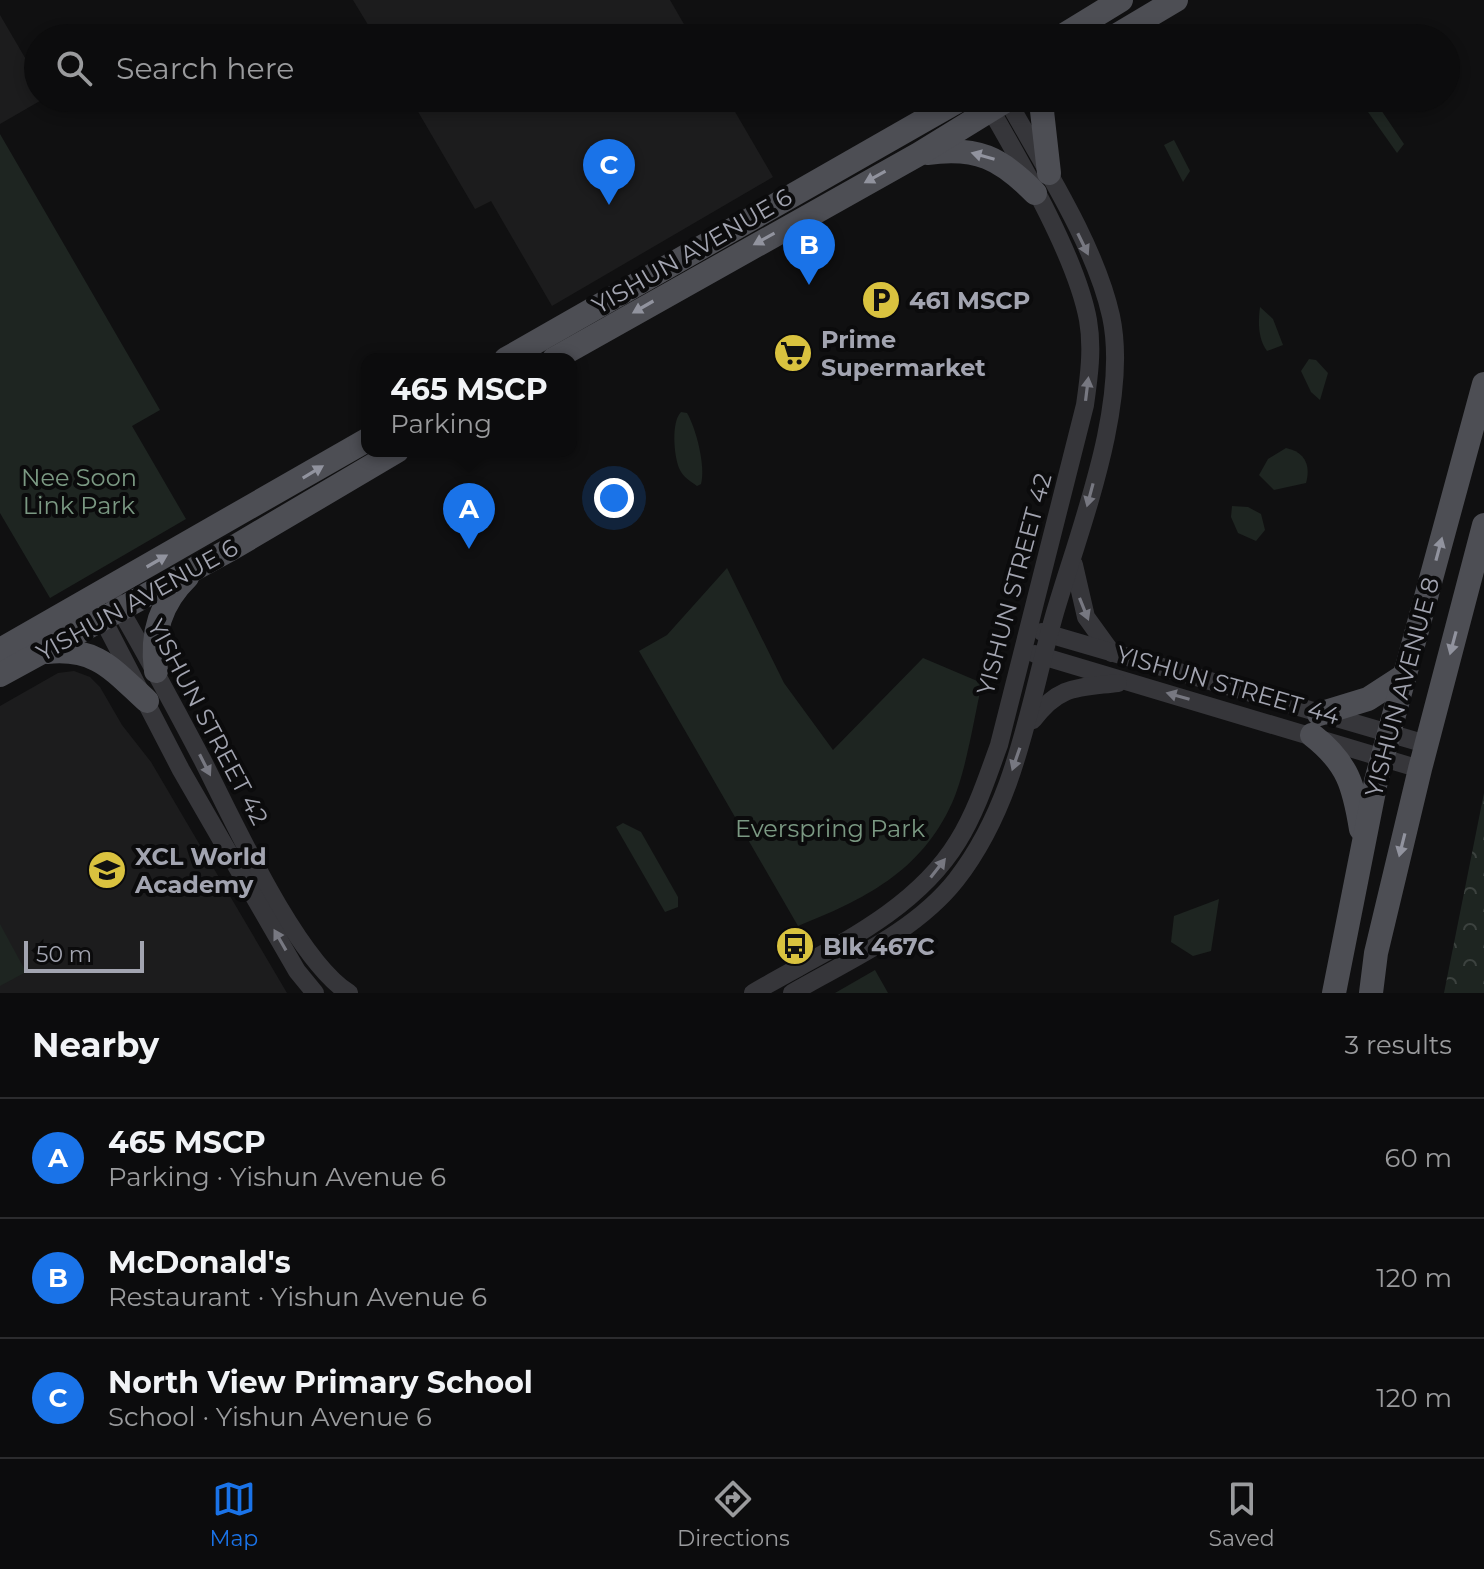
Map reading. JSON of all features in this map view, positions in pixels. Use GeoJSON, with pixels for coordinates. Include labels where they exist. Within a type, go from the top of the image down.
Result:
{"type":"FeatureCollection","features":[{"type":"Feature","properties":{"kind":"main road"},"geometry":{"type":"LineString","coordinates":[[1082,24],[1121,0]]}},
{"type":"Feature","properties":{"kind":"main road"},"geometry":{"type":"LineString","coordinates":[[1136,24],[1176,0]]}},
{"type":"Feature","properties":{"kind":"main road","name":"YISHUN AVENUE 6"},"geometry":{"type":"LineString","coordinates":[[517,353],[938,112]]}},
{"type":"Feature","properties":{"kind":"main road","name":"YISHUN AVENUE 6"},"geometry":{"type":"LineString","coordinates":[[565,353],[919,154],[983,112]]}},
{"type":"Feature","properties":{"kind":"main road"},"geometry":{"type":"LineString","coordinates":[[919,154],[956,149],[994,159],[1042,183],[1042,112]]}},
{"type":"Feature","properties":{"kind":"main road","name":"YISHUN AVENUE 8"},"geometry":{"type":"LineString","coordinates":[[1334,993],[1386,744],[1484,384]]}},
{"type":"Feature","properties":{"kind":"main road","name":"YISHUN AVENUE 6"},"geometry":{"type":"LineString","coordinates":[[0,675],[40,653],[106,604],[258,504],[361,444]]}},
{"type":"Feature","properties":{"kind":"main road","name":"YISHUN AVENUE 6"},"geometry":{"type":"LineString","coordinates":[[0,650],[201,564],[387,457]]}},
{"type":"Feature","properties":{"kind":"main road"},"geometry":{"type":"LineString","coordinates":[[258,504],[276,512],[299,499],[319,498]]}},
{"type":"Feature","properties":{"kind":"main road","name":"YISHUN AVENUE 8"},"geometry":{"type":"LineString","coordinates":[[1371,993],[1376,953],[1426,744],[1484,525]]}},
{"type":"Feature","properties":{"kind":"main road"},"geometry":{"type":"LineString","coordinates":[[156,671],[152,643],[162,612],[173,590],[201,564]]}},
{"type":"Feature","properties":{"kind":"main road"},"geometry":{"type":"LineString","coordinates":[[40,653],[65,650],[93,655],[147,701]]}},
{"type":"Feature","properties":{"kind":"main road"},"geometry":{"type":"LineString","coordinates":[[1363,843],[1348,774],[1315,725],[1368,699],[1405,675]]}},
{"type":"Feature","properties":{"kind":"street","name":"YISHUN STREET 42"},"geometry":{"type":"LineString","coordinates":[[792,993],[913,921],[955,881],[998,812],[1028,727],[1114,389],[1116,351],[1102,283],[1042,183],[1006,112]]}},
{"type":"Feature","properties":{"kind":"street","name":"YISHUN STREET 42"},"geometry":{"type":"LineString","coordinates":[[753,993],[880,920],[933,875],[958,841],[982,792],[999,745],[1085,405],[1091,362],[1089,322],[1078,280],[1042,183]]}},
{"type":"Feature","properties":{"kind":"street"},"geometry":{"type":"LineString","coordinates":[[1072,558],[1086,617],[1112,653]]}},
{"type":"Feature","properties":{"kind":"street","name":"YISHUN STREET 42"},"geometry":{"type":"LineString","coordinates":[[106,604],[156,671],[260,872],[310,955],[349,993]]}},
{"type":"Feature","properties":{"kind":"street","name":"YISHUN STREET 42"},"geometry":{"type":"LineString","coordinates":[[106,604],[147,701],[181,770],[297,971],[315,993]]}},
{"type":"Feature","properties":{"kind":"street","name":"YISHUN STREET 44"},"geometry":{"type":"LineString","coordinates":[[1028,627],[1112,653],[1315,725]]}},
{"type":"Feature","properties":{"kind":"street","name":"YISHUN STREET 44"},"geometry":{"type":"LineString","coordinates":[[1021,650],[1129,682],[1386,744],[1426,744]]}},
{"type":"Feature","properties":{"kind":"street"},"geometry":{"type":"LineString","coordinates":[[1028,727],[1053,696],[1064,690],[1129,682]]}},
{"type":"Feature","properties":{"kind":"street","name":"YISHUN STREET 44"},"geometry":{"type":"LineString","coordinates":[[1386,744],[1420,769]]}},
{"type":"Feature","properties":{"kind":"shaded area"},"geometry":{"type":"Polygon","coordinates":[[[353,0],[670,0],[684,24],[368,24],[353,0]]]}},
{"type":"Feature","properties":{"kind":"shaded area"},"geometry":{"type":"Polygon","coordinates":[[[0,15],[24,56],[24,110],[0,124],[0,15]]]}},
{"type":"Feature","properties":{"kind":"shaded area"},"geometry":{"type":"Polygon","coordinates":[[[418,112],[735,112],[773,177],[552,306],[491,201],[475,209],[418,112]]]}},
{"type":"Feature","properties":{"kind":"shaded area","name":"XCL World Academy"},"geometry":{"type":"Polygon","coordinates":[[[74,671],[90,677],[100,687],[122,725],[151,762],[287,993],[0,993],[0,706],[58,673],[74,671]]]}},
{"type":"Feature","properties":{"kind":"green space"},"geometry":{"type":"Polygon","coordinates":[[[1368,112],[1382,112],[1404,144],[1397,153],[1368,112]]]}},
{"type":"Feature","properties":{"kind":"green space","name":"Nee Soon Link Park"},"geometry":{"type":"Polygon","coordinates":[[[0,134],[160,410],[132,426],[186,519],[50,598],[0,513],[0,134]]]}},
{"type":"Feature","properties":{"kind":"green space"},"geometry":{"type":"Polygon","coordinates":[[[1174,140],[1190,171],[1183,182],[1164,145],[1174,140]]]}},
{"type":"Feature","properties":{"kind":"green space"},"geometry":{"type":"Polygon","coordinates":[[[1260,307],[1273,319],[1283,345],[1267,351],[1259,330],[1260,307]]]}},
{"type":"Feature","properties":{"kind":"green space"},"geometry":{"type":"Polygon","coordinates":[[[1309,359],[1316,360],[1328,373],[1320,400],[1311,392],[1301,371],[1309,359]]]}},
{"type":"Feature","properties":{"kind":"green space"},"geometry":{"type":"Polygon","coordinates":[[[681,412],[687,413],[699,448],[702,477],[701,484],[697,486],[686,478],[677,462],[675,431],[681,412]]]}},
{"type":"Feature","properties":{"kind":"green space"},"geometry":{"type":"Polygon","coordinates":[[[1286,448],[1305,460],[1308,470],[1306,483],[1274,490],[1259,475],[1268,459],[1286,448]]]}},
{"type":"Feature","properties":{"kind":"green space"},"geometry":{"type":"Polygon","coordinates":[[[1232,506],[1248,507],[1261,514],[1265,530],[1256,541],[1238,533],[1231,517],[1232,506]]]}},
{"type":"Feature","properties":{"kind":"green space","name":"Everspring Park"},"geometry":{"type":"Polygon","coordinates":[[[727,568],[784,683],[833,750],[923,658],[982,683],[957,790],[939,827],[924,848],[888,881],[867,894],[798,926],[639,651],[667,635],[727,568]]]}},
{"type":"Feature","properties":{"kind":"green space"},"geometry":{"type":"Polygon","coordinates":[[[1484,793],[1484,993],[1444,993],[1484,793]]]}},
{"type":"Feature","properties":{"kind":"green space"},"geometry":{"type":"Polygon","coordinates":[[[623,823],[641,832],[678,897],[678,907],[665,912],[616,827],[623,823]]]}},
{"type":"Feature","properties":{"kind":"green space"},"geometry":{"type":"Polygon","coordinates":[[[1219,899],[1211,951],[1193,956],[1171,942],[1174,916],[1219,899]]]}},
{"type":"Feature","properties":{"kind":"green space"},"geometry":{"type":"Polygon","coordinates":[[[0,924],[26,972],[0,986],[0,924]]]}},
{"type":"Feature","properties":{"kind":"green space"},"geometry":{"type":"Polygon","coordinates":[[[875,970],[888,993],[835,993],[875,970]]]}},
{"type":"Feature","properties":{"kind":"place","name":"North View Primary School"},"geometry":{"type":"Point","coordinates":[609,205]}},
{"type":"Feature","properties":{"kind":"place","name":"McDonald's"},"geometry":{"type":"Point","coordinates":[809,285]}},
{"type":"Feature","properties":{"kind":"place","name":"461 MSCP"},"geometry":{"type":"Point","coordinates":[881,300]}},
{"type":"Feature","properties":{"kind":"place","name":"Prime Supermarket"},"geometry":{"type":"Point","coordinates":[793,353]}},
{"type":"Feature","properties":{"kind":"place","name":"465 MSCP"},"geometry":{"type":"Point","coordinates":[469,549]}},
{"type":"Feature","properties":{"kind":"place","name":"XCL World Academy"},"geometry":{"type":"Point","coordinates":[107,870]}},
{"type":"Feature","properties":{"kind":"place","name":"Blk 467C"},"geometry":{"type":"Point","coordinates":[795,946]}}]}
